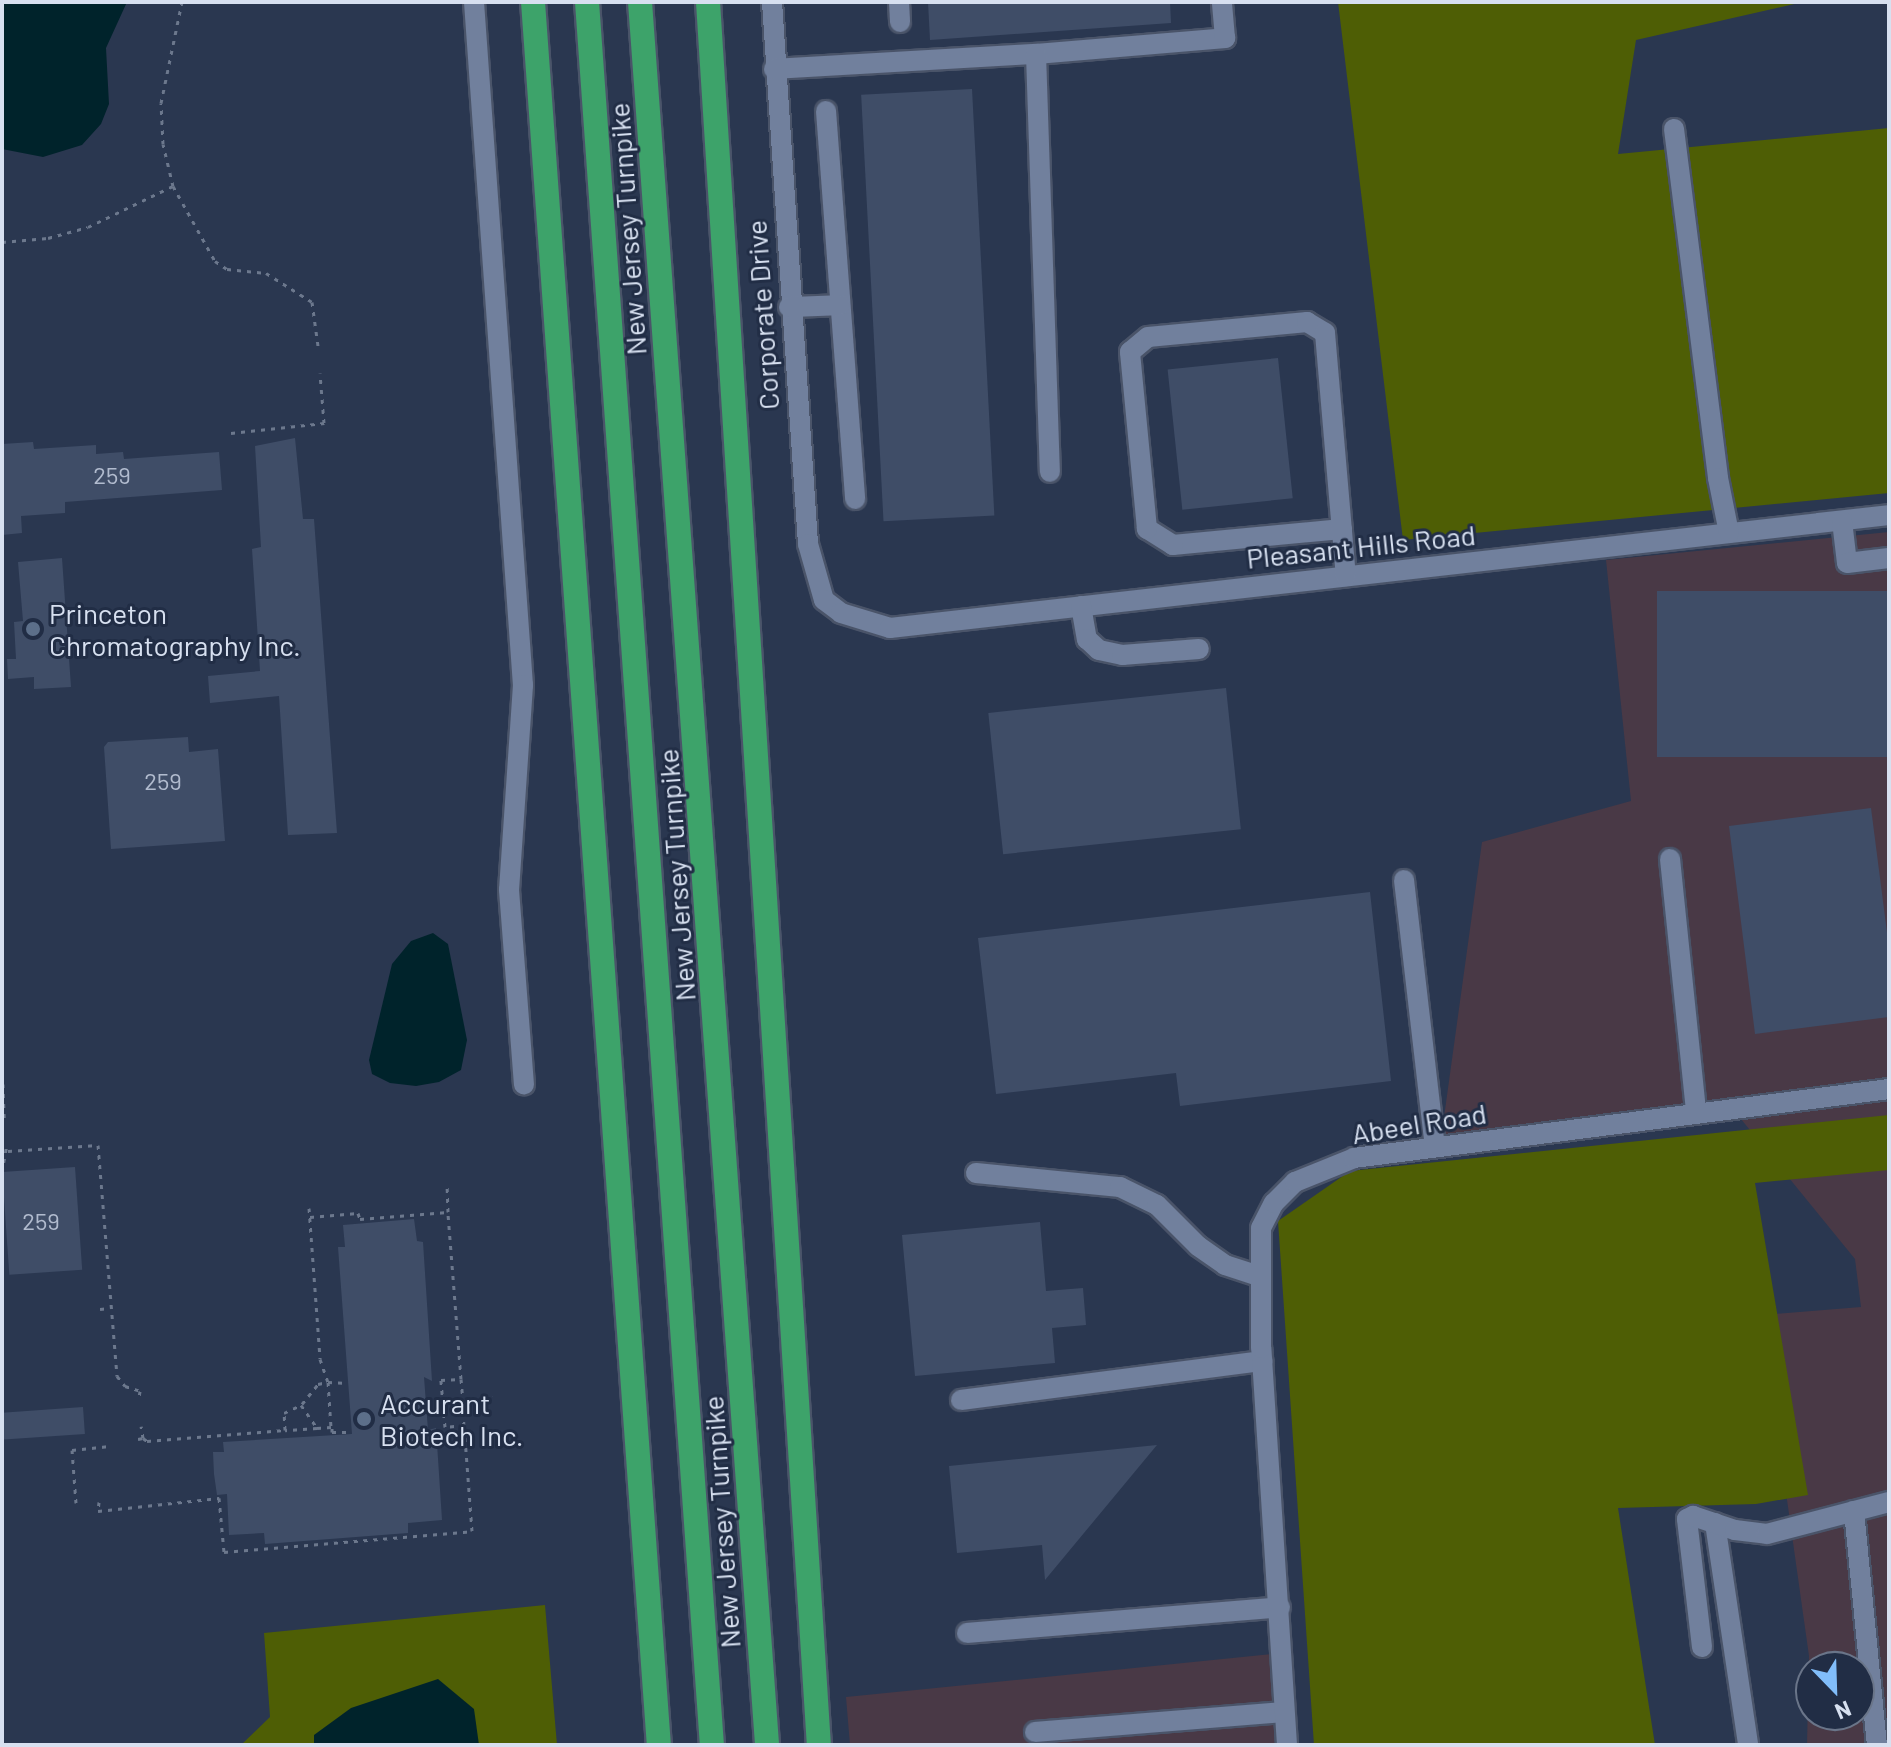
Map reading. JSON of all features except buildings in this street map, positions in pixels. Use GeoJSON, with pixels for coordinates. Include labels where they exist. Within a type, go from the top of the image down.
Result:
{"type":"FeatureCollection","features":[{"type":"Feature","properties":{"kind":"highway"},"geometry":{"type":"LineString","coordinates":[[533,2],[659,1745]]}},
{"type":"Feature","properties":{"kind":"highway","name":"New Jersey Turnpike"},"geometry":{"type":"LineString","coordinates":[[587,2],[712,1745]]}},
{"type":"Feature","properties":{"kind":"highway","name":"New Jersey Turnpike"},"geometry":{"type":"LineString","coordinates":[[640,2],[767,1745]]}},
{"type":"Feature","properties":{"kind":"highway"},"geometry":{"type":"LineString","coordinates":[[708,2],[819,1745]]}},
{"type":"Feature","properties":{"kind":"street"},"geometry":{"type":"LineString","coordinates":[[474,2],[523,685],[509,890],[524,1084]]}},
{"type":"Feature","properties":{"kind":"street","name":"Corporate Drive"},"geometry":{"type":"LineString","coordinates":[[772,2],[789,307],[808,544],[824,600],[841,613]]}},
{"type":"Feature","properties":{"kind":"street"},"geometry":{"type":"LineString","coordinates":[[774,69],[1036,54],[1225,38],[1222,2]]}},
{"type":"Feature","properties":{"kind":"street"},"geometry":{"type":"LineString","coordinates":[[1036,54],[1050,472]]}},
{"type":"Feature","properties":{"kind":"street"},"geometry":{"type":"LineString","coordinates":[[826,111],[855,499]]}},
{"type":"Feature","properties":{"kind":"street"},"geometry":{"type":"LineString","coordinates":[[1674,129],[1718,478],[1729,533]]}},
{"type":"Feature","properties":{"kind":"street"},"geometry":{"type":"LineString","coordinates":[[789,307],[840,305]]}},
{"type":"Feature","properties":{"kind":"street"},"geometry":{"type":"LineString","coordinates":[[1342,529],[1173,545],[1147,529],[1130,352],[1148,337],[1307,322],[1325,333],[1342,529],[1346,576]]}},
{"type":"Feature","properties":{"kind":"street","name":"Pleasant Hills Road"},"geometry":{"type":"LineString","coordinates":[[841,613],[890,628],[1889,515]]}},
{"type":"Feature","properties":{"kind":"street"},"geometry":{"type":"LineString","coordinates":[[1842,521],[1847,563],[1889,558]]}},
{"type":"Feature","properties":{"kind":"street"},"geometry":{"type":"LineString","coordinates":[[1081,606],[1087,639],[1099,650],[1122,655],[1199,649]]}},
{"type":"Feature","properties":{"kind":"street"},"geometry":{"type":"LineString","coordinates":[[1670,859],[1696,1112]]}},
{"type":"Feature","properties":{"kind":"street"},"geometry":{"type":"LineString","coordinates":[[1404,880],[1435,1147]]}},
{"type":"Feature","properties":{"kind":"street","name":"Abeel Road"},"geometry":{"type":"LineString","coordinates":[[1287,1745],[1259,1276],[1261,1228],[1274,1203],[1295,1182],[1354,1158],[1889,1089]]}},
{"type":"Feature","properties":{"kind":"street"},"geometry":{"type":"LineString","coordinates":[[976,1173],[1120,1187],[1157,1205],[1198,1246],[1225,1265],[1259,1276]]}},
{"type":"Feature","properties":{"kind":"street"},"geometry":{"type":"LineString","coordinates":[[961,1400],[1262,1361]]}},
{"type":"Feature","properties":{"kind":"street"},"geometry":{"type":"LineString","coordinates":[[1702,1647],[1687,1519],[1693,1516],[1767,1534],[1889,1502]]}},
{"type":"Feature","properties":{"kind":"street"},"geometry":{"type":"LineString","coordinates":[[1854,1511],[1877,1745]]}},
{"type":"Feature","properties":{"kind":"street"},"geometry":{"type":"LineString","coordinates":[[1715,1523],[1748,1745]]}},
{"type":"Feature","properties":{"kind":"street"},"geometry":{"type":"LineString","coordinates":[[967,1633],[1280,1607]]}},
{"type":"Feature","properties":{"kind":"street"},"geometry":{"type":"LineString","coordinates":[[1035,1732],[1283,1712]]}},
{"type":"Feature","properties":{"kind":"path"},"geometry":{"type":"LineString","coordinates":[[182,2],[161,103],[163,144],[173,186],[215,261],[227,269],[266,273],[312,302],[318,346]]}},
{"type":"Feature","properties":{"kind":"path"},"geometry":{"type":"LineString","coordinates":[[2,242],[48,238],[88,227],[173,186]]}},
{"type":"Feature","properties":{"kind":"path"},"geometry":{"type":"LineString","coordinates":[[231,433],[324,423],[320,373]]}},
{"type":"Feature","properties":{"kind":"path"},"geometry":{"type":"LineString","coordinates":[[3,1084],[4,1122]]}},
{"type":"Feature","properties":{"kind":"path"},"geometry":{"type":"LineString","coordinates":[[2,1172],[7,1145]]}},
{"type":"Feature","properties":{"kind":"path"},"geometry":{"type":"LineString","coordinates":[[8,1151],[98,1145],[117,1376],[125,1386],[140,1391],[139,1397]]}},
{"type":"Feature","properties":{"kind":"path"},"geometry":{"type":"LineString","coordinates":[[99,1502],[98,1511],[219,1498],[224,1552],[472,1531],[447,1187]]}},
{"type":"Feature","properties":{"kind":"path"},"geometry":{"type":"LineString","coordinates":[[309,1208],[317,1336],[328,1382],[331,1427],[332,1432],[352,1432]]}},
{"type":"Feature","properties":{"kind":"path"},"geometry":{"type":"LineString","coordinates":[[310,1217],[358,1213],[360,1219],[448,1212]]}},
{"type":"Feature","properties":{"kind":"path"},"geometry":{"type":"LineString","coordinates":[[100,1309],[110,1308]]}},
{"type":"Feature","properties":{"kind":"path"},"geometry":{"type":"LineString","coordinates":[[461,1379],[441,1380],[445,1427],[464,1425]]}},
{"type":"Feature","properties":{"kind":"path"},"geometry":{"type":"LineString","coordinates":[[285,1430],[284,1413],[301,1405],[318,1384],[348,1383]]}},
{"type":"Feature","properties":{"kind":"path"},"geometry":{"type":"LineString","coordinates":[[426,1404],[493,1398]]}},
{"type":"Feature","properties":{"kind":"path"},"geometry":{"type":"LineString","coordinates":[[301,1405],[317,1428]]}},
{"type":"Feature","properties":{"kind":"path"},"geometry":{"type":"LineString","coordinates":[[141,1426],[143,1438]]}},
{"type":"Feature","properties":{"kind":"path"},"geometry":{"type":"LineString","coordinates":[[138,1439],[147,1441],[331,1427]]}},
{"type":"Feature","properties":{"kind":"path"},"geometry":{"type":"LineString","coordinates":[[76,1503],[72,1450],[110,1446]]}},
{"type":"Feature","properties":{"kind":"shaded area"},"geometry":{"type":"Polygon","coordinates":[[[2,2],[127,2],[106,48],[109,104],[101,124],[82,145],[43,157],[2,149],[2,2]]]}},
{"type":"Feature","properties":{"kind":"shaded area"},"geometry":{"type":"Polygon","coordinates":[[[1889,532],[1889,1745],[1807,1745],[1807,1731],[1875,1731],[1875,1651],[1808,1651],[1761,1315],[1861,1307],[1855,1259],[1732,1108],[1441,1139],[1482,842],[1631,801],[1606,560],[1889,532]]]}},
{"type":"Feature","properties":{"kind":"shaded area"},"geometry":{"type":"Polygon","coordinates":[[[433,933],[448,944],[467,1040],[461,1070],[439,1082],[416,1086],[390,1083],[372,1074],[369,1060],[392,964],[411,941],[433,933]]]}},
{"type":"Feature","properties":{"kind":"shaded area"},"geometry":{"type":"Polygon","coordinates":[[[1283,1653],[1290,1745],[850,1745],[846,1697],[1283,1653]]]}},
{"type":"Feature","properties":{"kind":"shaded area"},"geometry":{"type":"Polygon","coordinates":[[[438,1679],[474,1709],[479,1745],[314,1745],[314,1735],[351,1708],[438,1679]]]}},
{"type":"Feature","properties":{"kind":"green space"},"geometry":{"type":"Polygon","coordinates":[[[1338,2],[1803,2],[1636,40],[1618,154],[1889,128],[1889,493],[1403,540],[1338,2]]]}},
{"type":"Feature","properties":{"kind":"green space"},"geometry":{"type":"Polygon","coordinates":[[[1889,1115],[1889,1170],[1755,1183],[1808,1495],[1756,1504],[1618,1508],[1655,1745],[1314,1745],[1278,1221],[1350,1171],[1889,1115]]]}},
{"type":"Feature","properties":{"kind":"green space"},"geometry":{"type":"Polygon","coordinates":[[[545,1605],[557,1745],[241,1745],[270,1717],[264,1633],[545,1605]]]}},
{"type":"Feature","properties":{"kind":"place","name":"Princeton Chromatography Inc."},"geometry":{"type":"Point","coordinates":[33,629]}},
{"type":"Feature","properties":{"kind":"place","name":"Accurant Biotech Inc."},"geometry":{"type":"Point","coordinates":[364,1419]}}]}
